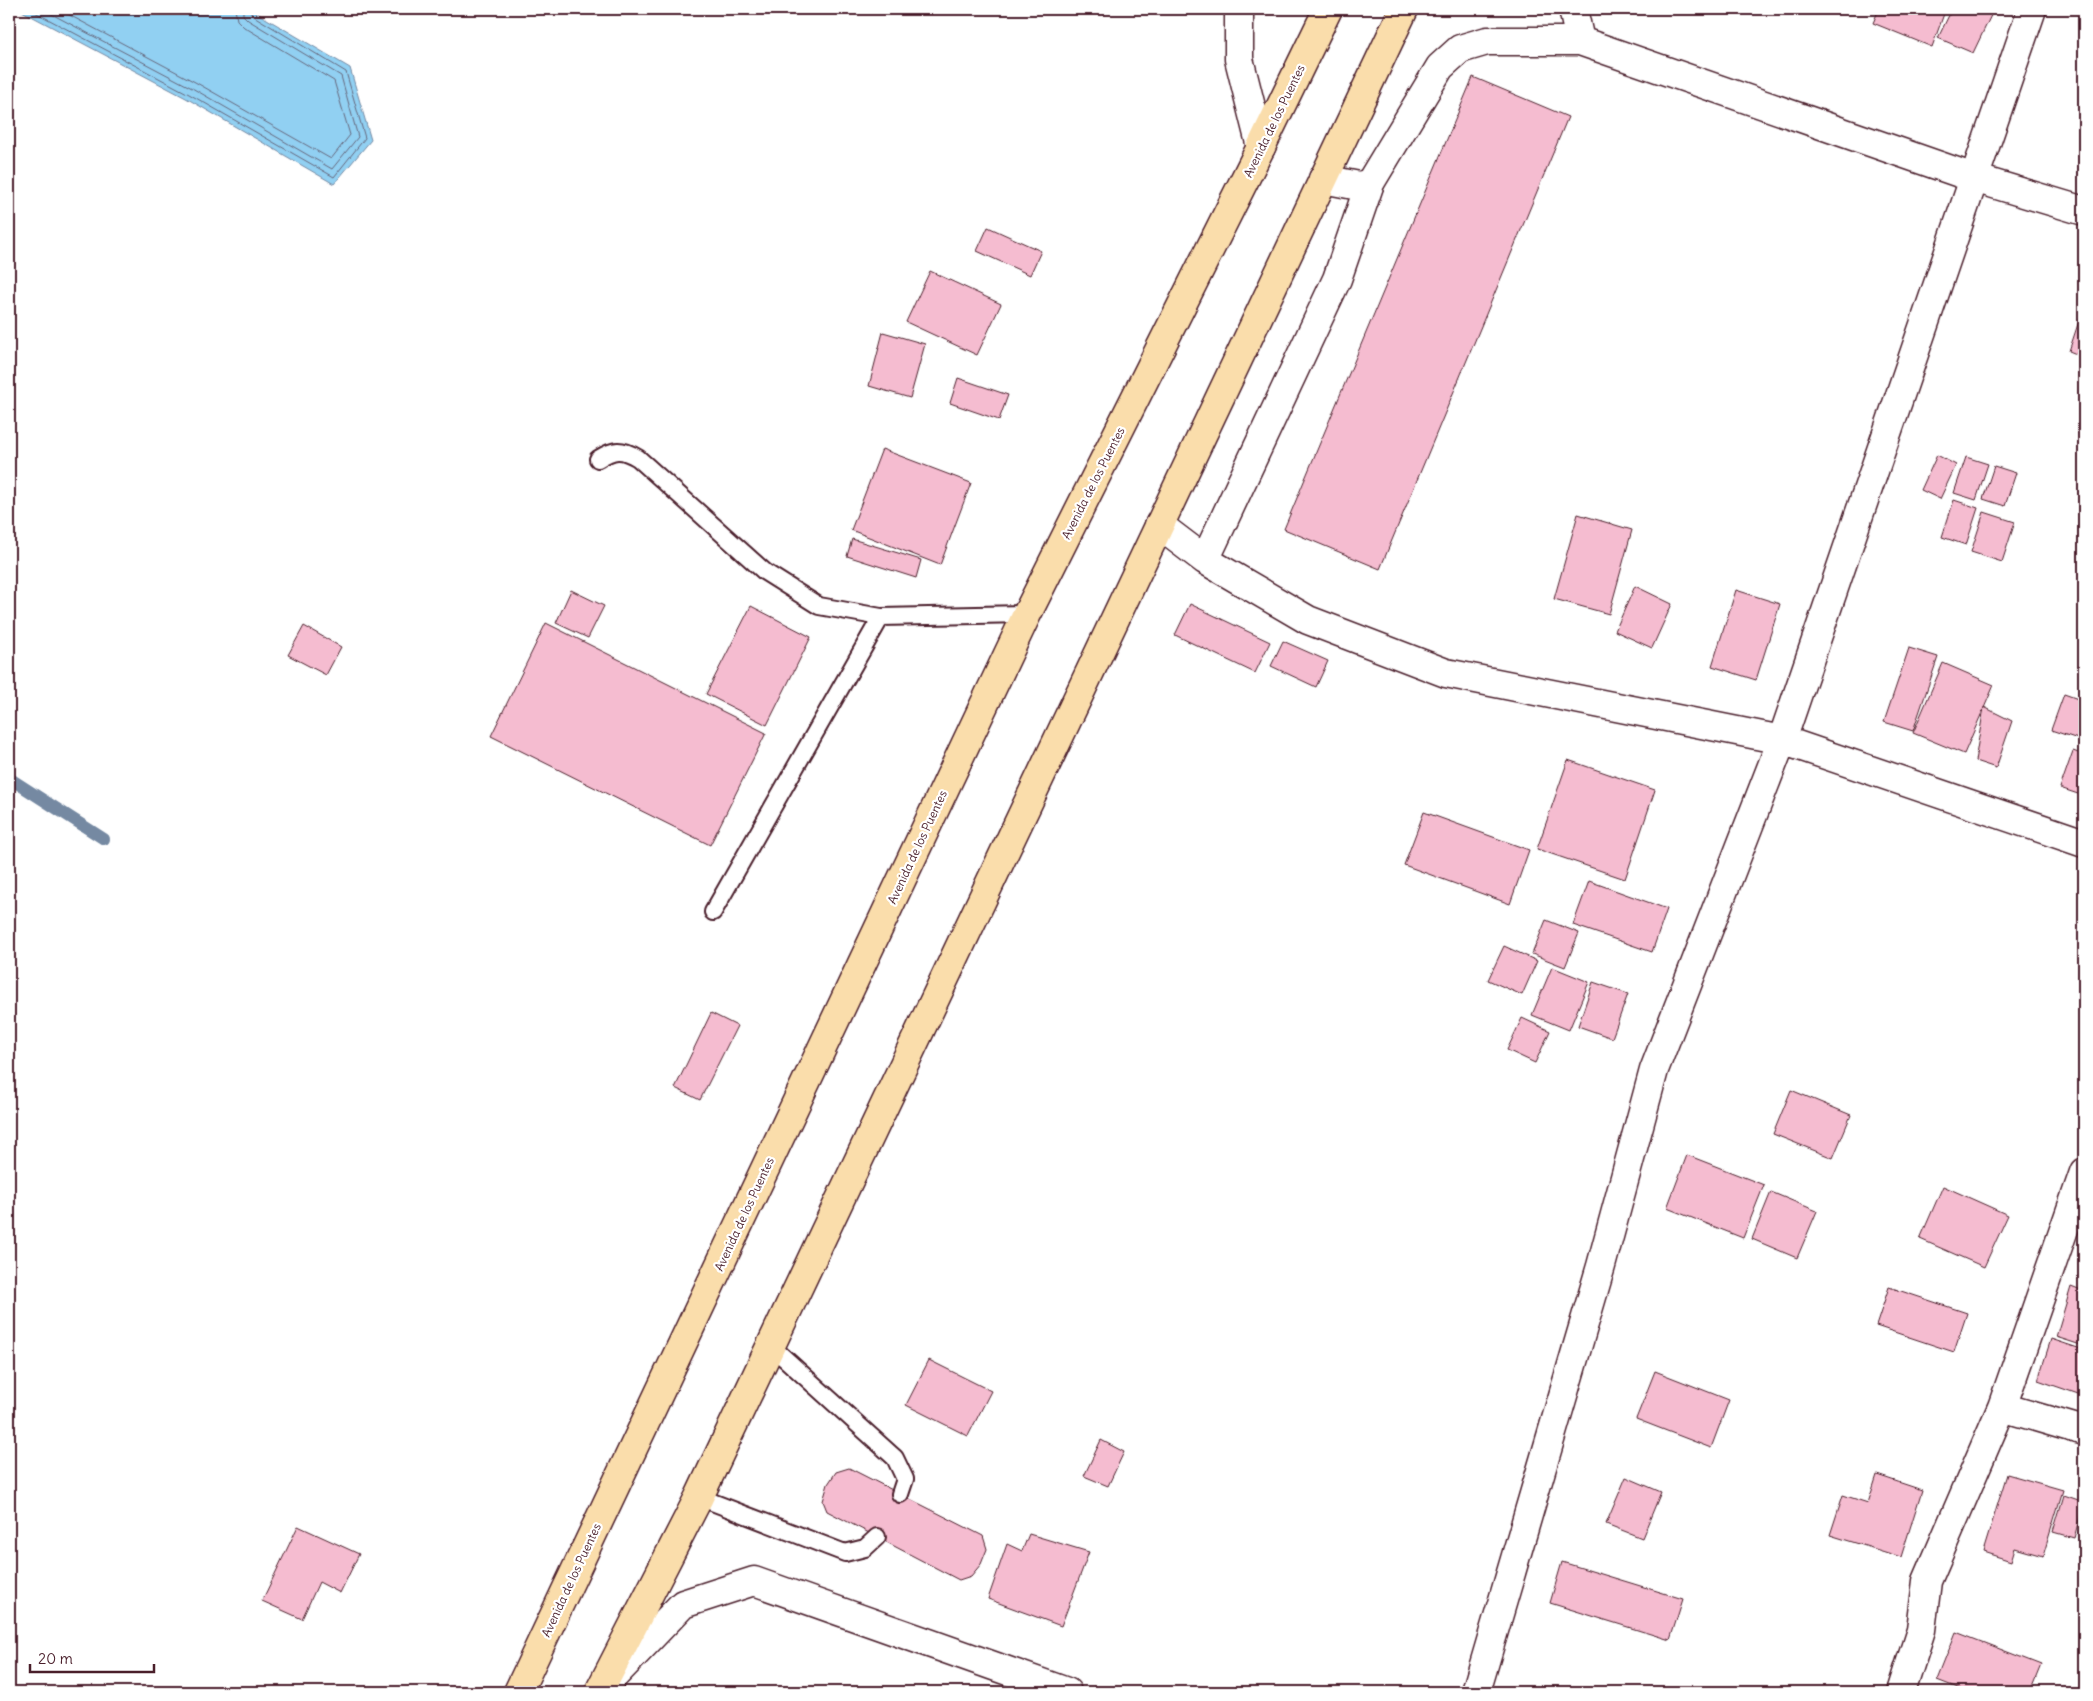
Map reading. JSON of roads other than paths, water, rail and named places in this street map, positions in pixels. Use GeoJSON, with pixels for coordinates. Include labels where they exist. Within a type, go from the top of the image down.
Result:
{"type":"FeatureCollection","features":[{"type":"Feature","properties":{"kind":"main road","name":"Avenida de los Puentes"},"geometry":{"type":"LineString","coordinates":[[518,1692],[1027,614],[1328,9]]}},
{"type":"Feature","properties":{"kind":"main road"},"geometry":{"type":"LineString","coordinates":[[600,1691],[699,1497],[1404,9]]}},
{"type":"Feature","properties":{"kind":"street"},"geometry":{"type":"LineString","coordinates":[[1239,9],[1239,59],[1261,147]]}},
{"type":"Feature","properties":{"kind":"street"},"geometry":{"type":"LineString","coordinates":[[1572,9],[1580,41]]}},
{"type":"Feature","properties":{"kind":"street"},"geometry":{"type":"LineString","coordinates":[[1580,41],[1585,9]]}},
{"type":"Feature","properties":{"kind":"street"},"geometry":{"type":"LineString","coordinates":[[1476,1692],[1601,1266],[1654,1070],[1782,740],[2032,9]]}},
{"type":"Feature","properties":{"kind":"street"},"geometry":{"type":"LineString","coordinates":[[1205,560],[1337,279],[1370,183],[1440,67],[1460,49],[1487,41],[1580,41],[1974,178],[2084,210]]}},
{"type":"Feature","properties":{"kind":"street"},"geometry":{"type":"LineString","coordinates":[[1323,179],[1359,186],[1370,183]]}},
{"type":"Feature","properties":{"kind":"street"},"geometry":{"type":"LineString","coordinates":[[1159,525],[1205,560],[1308,620],[1446,673],[1782,740],[2084,843]]}},
{"type":"Feature","properties":{"kind":"street"},"geometry":{"type":"LineString","coordinates":[[1901,1692],[1921,1630],[1927,1581],[2002,1407],[2084,1172]]}},
{"type":"Feature","properties":{"kind":"street"},"geometry":{"type":"LineString","coordinates":[[2002,1407],[2084,1431]]}},
{"type":"Feature","properties":{"kind":"street"},"geometry":{"type":"LineString","coordinates":[[600,1691],[683,1604],[754,1580],[1067,1692]]}},
{"type":"Feature","properties":{"kind":"lane"},"geometry":{"type":"LineString","coordinates":[[598,459],[612,451],[624,450],[638,458],[765,572],[819,606],[881,617],[1027,614]]}},
{"type":"Feature","properties":{"kind":"lane"},"geometry":{"type":"LineString","coordinates":[[713,912],[881,617]]}},
{"type":"Feature","properties":{"kind":"lane"},"geometry":{"type":"LineString","coordinates":[[771,1346],[895,1458],[905,1479],[900,1494]]}},
{"type":"Feature","properties":{"kind":"lane"},"geometry":{"type":"LineString","coordinates":[[699,1497],[844,1553],[865,1548],[876,1537]]}},
{"type":"Feature","properties":{"kind":"water"},"geometry":{"type":"Polygon","coordinates":[[[18,9],[250,9],[350,68],[371,140],[334,184],[186,98],[18,9]]]}},
{"type":"Feature","properties":{"kind":"waterway"},"geometry":{"type":"LineString","coordinates":[[9,778],[104,839]]}}]}
